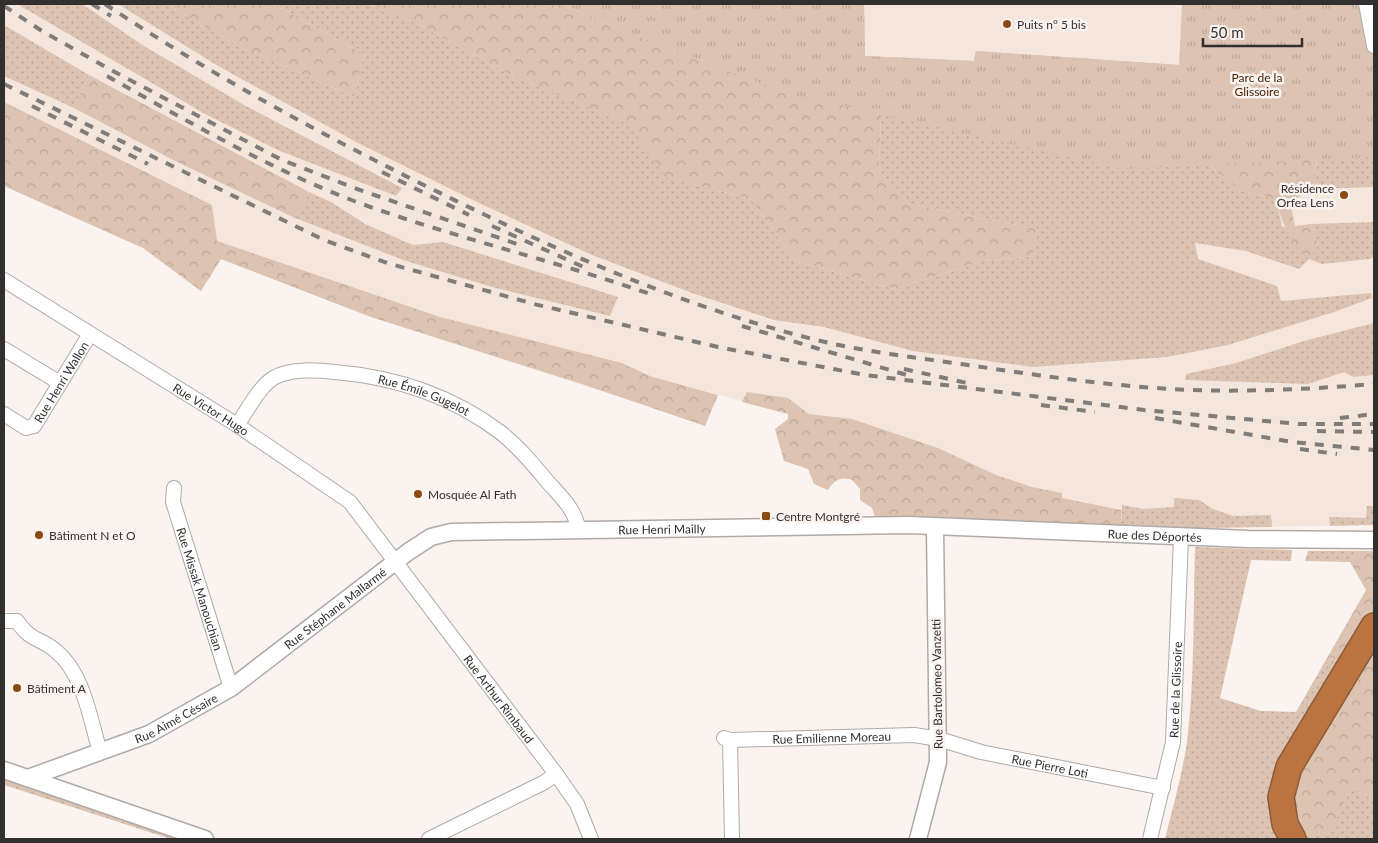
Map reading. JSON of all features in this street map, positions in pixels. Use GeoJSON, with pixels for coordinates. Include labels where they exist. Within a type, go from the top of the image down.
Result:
{"type":"FeatureCollection","features":[{"type":"Feature","properties":{"kind":"highway"},"geometry":{"type":"LineString","coordinates":[[1293,839],[1285,824],[1282,809],[1283,784],[1289,768],[1374,626]]}},
{"type":"Feature","properties":{"kind":"street"},"geometry":{"type":"LineString","coordinates":[[1366,4],[1374,46]]}},
{"type":"Feature","properties":{"kind":"street","name":"Rue Victor Hugo"},"geometry":{"type":"LineString","coordinates":[[4,280],[237,425],[350,502],[381,545],[397,562]]}},
{"type":"Feature","properties":{"kind":"street","name":"Rue Henri Wallon"},"geometry":{"type":"LineString","coordinates":[[4,414],[26,428],[34,426],[90,334]]}},
{"type":"Feature","properties":{"kind":"street"},"geometry":{"type":"LineString","coordinates":[[4,349],[60,383]]}},
{"type":"Feature","properties":{"kind":"street","name":"Rue Émile Gugelot"},"geometry":{"type":"LineString","coordinates":[[237,425],[265,387],[274,378],[287,373],[316,370],[368,375],[418,388],[463,408],[501,433],[527,458],[576,515],[579,531]]}},
{"type":"Feature","properties":{"kind":"street","name":"Rue Missak Manouchian"},"geometry":{"type":"LineString","coordinates":[[174,488],[173,502],[231,688]]}},
{"type":"Feature","properties":{"kind":"street","name":"Rue Henri Mailly"},"geometry":{"type":"LineString","coordinates":[[397,562],[431,537],[451,532],[935,526]]}},
{"type":"Feature","properties":{"kind":"street","name":"Rue des Déportés"},"geometry":{"type":"LineString","coordinates":[[935,526],[1181,537],[1374,540]]}},
{"type":"Feature","properties":{"kind":"street","name":"Rue Bartolomeo Vanzetti"},"geometry":{"type":"LineString","coordinates":[[918,839],[938,762],[935,526]]}},
{"type":"Feature","properties":{"kind":"street","name":"Rue de la Glissoire"},"geometry":{"type":"LineString","coordinates":[[1150,839],[1174,742],[1181,537]]}},
{"type":"Feature","properties":{"kind":"street","name":"Rue Stéphane Mallarmé"},"geometry":{"type":"LineString","coordinates":[[275,655],[397,562]]}},
{"type":"Feature","properties":{"kind":"street","name":"Rue Arthur Rimbaud"},"geometry":{"type":"LineString","coordinates":[[397,562],[556,774],[577,804],[591,839]]}},
{"type":"Feature","properties":{"kind":"street"},"geometry":{"type":"LineString","coordinates":[[4,621],[17,622],[27,635],[56,650],[68,664],[78,678],[100,752]]}},
{"type":"Feature","properties":{"kind":"street","name":"Rue Aimé Césaire"},"geometry":{"type":"LineString","coordinates":[[28,778],[149,734],[176,721],[231,688],[275,655]]}},
{"type":"Feature","properties":{"kind":"street","name":"Rue Emilienne Moreau"},"geometry":{"type":"LineString","coordinates":[[732,839],[727,739],[914,736],[938,739]]}},
{"type":"Feature","properties":{"kind":"street","name":"Rue Pierre Loti"},"geometry":{"type":"LineString","coordinates":[[938,739],[981,752],[1164,788]]}},
{"type":"Feature","properties":{"kind":"street"},"geometry":{"type":"LineString","coordinates":[[65,793],[63,781],[68,762]]}},
{"type":"Feature","properties":{"kind":"street"},"geometry":{"type":"LineString","coordinates":[[4,770],[65,793],[205,839]]}},
{"type":"Feature","properties":{"kind":"street"},"geometry":{"type":"LineString","coordinates":[[429,839],[543,783],[556,774]]}},
{"type":"Feature","properties":{"kind":"shaded area"},"geometry":{"type":"Polygon","coordinates":[[[4,4],[563,4],[602,22],[1374,157],[1374,525],[1196,528],[942,518],[788,419],[788,414],[651,376],[641,404],[371,317],[221,259],[201,291],[143,248],[4,186],[4,4]]]}},
{"type":"Feature","properties":{"kind":"shaded area"},"geometry":{"type":"Polygon","coordinates":[[[864,4],[1182,4],[1179,65],[977,51],[974,61],[865,56],[864,4]]]}},
{"type":"Feature","properties":{"kind":"green space"},"geometry":{"type":"Polygon","coordinates":[[[17,4],[82,4],[144,46],[246,106],[402,188],[396,196],[280,151],[205,114],[17,4]]]}},
{"type":"Feature","properties":{"kind":"green space"},"geometry":{"type":"Polygon","coordinates":[[[118,4],[166,4],[238,46],[354,97],[364,54],[273,4],[368,4],[414,22],[507,73],[631,125],[666,177],[751,199],[795,261],[895,289],[983,261],[1033,256],[1037,229],[910,204],[879,171],[881,115],[563,4],[864,4],[865,56],[974,61],[976,51],[1179,65],[1209,165],[1239,190],[1276,199],[1282,226],[1318,246],[1311,224],[1374,222],[1374,256],[1370,259],[1322,264],[1309,259],[1299,269],[1246,251],[1195,243],[1198,259],[1277,286],[1281,301],[1371,293],[1372,298],[1334,312],[1228,345],[1167,357],[1033,367],[913,351],[824,327],[774,320],[692,293],[592,255],[481,204],[358,143],[218,66],[118,4]]]}},
{"type":"Feature","properties":{"kind":"green space"},"geometry":{"type":"Polygon","coordinates":[[[166,4],[273,4],[364,54],[354,97],[238,46],[166,4]]]}},
{"type":"Feature","properties":{"kind":"green space"},"geometry":{"type":"Polygon","coordinates":[[[368,4],[563,4],[602,22],[737,74],[835,56],[881,115],[879,171],[910,204],[1037,229],[1033,256],[983,261],[895,289],[795,261],[751,199],[665,177],[630,125],[507,73],[414,22],[368,4]]]}},
{"type":"Feature","properties":{"kind":"green space","name":"Parc de la Glissoire"},"geometry":{"type":"Polygon","coordinates":[[[563,4],[864,4],[865,56],[974,61],[976,51],[1179,65],[1182,4],[1374,4],[1374,157],[1122,169],[786,93],[602,22],[563,4]]]}},
{"type":"Feature","properties":{"kind":"green space"},"geometry":{"type":"Polygon","coordinates":[[[4,25],[89,75],[74,108],[4,76],[4,25]]]}},
{"type":"Feature","properties":{"kind":"green space"},"geometry":{"type":"Polygon","coordinates":[[[89,75],[309,192],[295,218],[175,161],[74,108],[89,75]]]}},
{"type":"Feature","properties":{"kind":"green space"},"geometry":{"type":"Polygon","coordinates":[[[4,102],[212,205],[217,241],[440,317],[622,363],[650,376],[718,395],[705,426],[585,385],[371,317],[221,259],[201,291],[143,248],[4,186],[4,102]]]}},
{"type":"Feature","properties":{"kind":"green space"},"geometry":{"type":"Polygon","coordinates":[[[1374,109],[1374,187],[1314,189],[1317,160],[1374,109]]]}},
{"type":"Feature","properties":{"kind":"green space"},"geometry":{"type":"Polygon","coordinates":[[[1169,110],[1317,160],[1314,189],[1290,202],[1295,226],[1311,224],[1318,246],[1309,259],[1296,246],[1287,232],[1276,199],[1239,190],[1209,165],[1122,169],[1169,110]]]}},
{"type":"Feature","properties":{"kind":"green space"},"geometry":{"type":"Polygon","coordinates":[[[309,192],[331,202],[365,224],[413,245],[443,242],[618,297],[610,316],[492,287],[406,261],[295,218],[309,192]]]}},
{"type":"Feature","properties":{"kind":"green space"},"geometry":{"type":"Polygon","coordinates":[[[1374,323],[1374,375],[1353,377],[1344,372],[1308,384],[1185,380],[1186,374],[1236,363],[1304,341],[1374,323]]]}},
{"type":"Feature","properties":{"kind":"green space"},"geometry":{"type":"Polygon","coordinates":[[[747,392],[788,398],[809,414],[852,419],[938,448],[996,475],[1032,487],[1062,493],[1062,498],[1121,510],[1121,525],[942,518],[876,519],[872,508],[860,500],[860,489],[852,480],[844,478],[838,480],[828,490],[814,484],[808,469],[784,461],[775,429],[788,419],[788,414],[742,402],[747,392]]]}},
{"type":"Feature","properties":{"kind":"green space"},"geometry":{"type":"Polygon","coordinates":[[[1174,498],[1199,500],[1213,509],[1233,516],[1271,515],[1272,527],[1196,528],[1121,525],[1122,505],[1143,509],[1174,507],[1174,498]]]}},
{"type":"Feature","properties":{"kind":"green space"},"geometry":{"type":"Polygon","coordinates":[[[1367,506],[1374,506],[1374,525],[1330,526],[1329,517],[1366,518],[1367,506]]]}},
{"type":"Feature","properties":{"kind":"green space"},"geometry":{"type":"Polygon","coordinates":[[[1195,547],[1292,550],[1291,561],[1251,560],[1220,698],[1261,711],[1296,712],[1327,658],[1349,661],[1287,839],[1165,839],[1183,767],[1190,718],[1193,669],[1195,547]]]}},
{"type":"Feature","properties":{"kind":"green space"},"geometry":{"type":"Polygon","coordinates":[[[1308,551],[1357,551],[1350,562],[1305,561],[1308,551]]]}},
{"type":"Feature","properties":{"kind":"green space"},"geometry":{"type":"Polygon","coordinates":[[[1357,551],[1374,551],[1374,618],[1349,661],[1327,658],[1366,590],[1350,562],[1357,551]]]}},
{"type":"Feature","properties":{"kind":"green space"},"geometry":{"type":"Polygon","coordinates":[[[1374,639],[1374,798],[1351,789],[1328,836],[1301,835],[1288,801],[1290,785],[1374,639]]]}},
{"type":"Feature","properties":{"kind":"green space"},"geometry":{"type":"Polygon","coordinates":[[[4,778],[183,839],[171,839],[4,785],[4,778]]]}},
{"type":"Feature","properties":{"kind":"green space"},"geometry":{"type":"Polygon","coordinates":[[[1351,789],[1374,798],[1374,839],[1305,839],[1301,835],[1328,835],[1351,789]]]}},
{"type":"Feature","properties":{"kind":"railway"},"geometry":{"type":"LineString","coordinates":[[92,4],[111,16]]}},
{"type":"Feature","properties":{"kind":"railway"},"geometry":{"type":"LineString","coordinates":[[105,4],[185,55],[267,103],[436,191],[615,273],[707,308],[754,323],[863,350],[1107,384],[1163,389],[1237,391],[1374,384]]}},
{"type":"Feature","properties":{"kind":"railway"},"geometry":{"type":"LineString","coordinates":[[4,6],[42,31],[111,70],[282,160],[357,189],[517,244]]}},
{"type":"Feature","properties":{"kind":"railway"},"geometry":{"type":"LineString","coordinates":[[107,76],[259,159],[354,201],[428,226],[650,294]]}},
{"type":"Feature","properties":{"kind":"railway"},"geometry":{"type":"LineString","coordinates":[[4,84],[324,240],[387,263],[534,304],[718,347],[865,375],[1144,410],[1299,424],[1374,424]]}},
{"type":"Feature","properties":{"kind":"railway"},"geometry":{"type":"LineString","coordinates":[[32,106],[148,164]]}},
{"type":"Feature","properties":{"kind":"railway"},"geometry":{"type":"LineString","coordinates":[[382,172],[469,215]]}},
{"type":"Feature","properties":{"kind":"railway"},"geometry":{"type":"LineString","coordinates":[[492,226],[588,269]]}},
{"type":"Feature","properties":{"kind":"railway"},"geometry":{"type":"LineString","coordinates":[[742,326],[910,376]]}},
{"type":"Feature","properties":{"kind":"railway"},"geometry":{"type":"LineString","coordinates":[[904,369],[967,383]]}},
{"type":"Feature","properties":{"kind":"railway"},"geometry":{"type":"LineString","coordinates":[[1041,405],[1095,412]]}},
{"type":"Feature","properties":{"kind":"railway"},"geometry":{"type":"LineString","coordinates":[[1340,418],[1374,414]]}},
{"type":"Feature","properties":{"kind":"railway"},"geometry":{"type":"LineString","coordinates":[[1155,418],[1292,442],[1374,450]]}},
{"type":"Feature","properties":{"kind":"railway"},"geometry":{"type":"LineString","coordinates":[[1317,431],[1374,432]]}},
{"type":"Feature","properties":{"kind":"railway"},"geometry":{"type":"LineString","coordinates":[[1300,449],[1337,454]]}},
{"type":"Feature","properties":{"kind":"place","name":"Puits n° 5 bis"},"geometry":{"type":"Point","coordinates":[1007,24]}},
{"type":"Feature","properties":{"kind":"place","name":"Résidence Orfea Lens"},"geometry":{"type":"Point","coordinates":[1344,195]}},
{"type":"Feature","properties":{"kind":"place","name":"Mosquée Al Fath"},"geometry":{"type":"Point","coordinates":[418,494]}},
{"type":"Feature","properties":{"kind":"place","name":"Centre Montgré"},"geometry":{"type":"Point","coordinates":[766,516]}},
{"type":"Feature","properties":{"kind":"place","name":"Bâtiment N et O"},"geometry":{"type":"Point","coordinates":[39,535]}},
{"type":"Feature","properties":{"kind":"place","name":"Bâtiment A"},"geometry":{"type":"Point","coordinates":[17,688]}}]}
